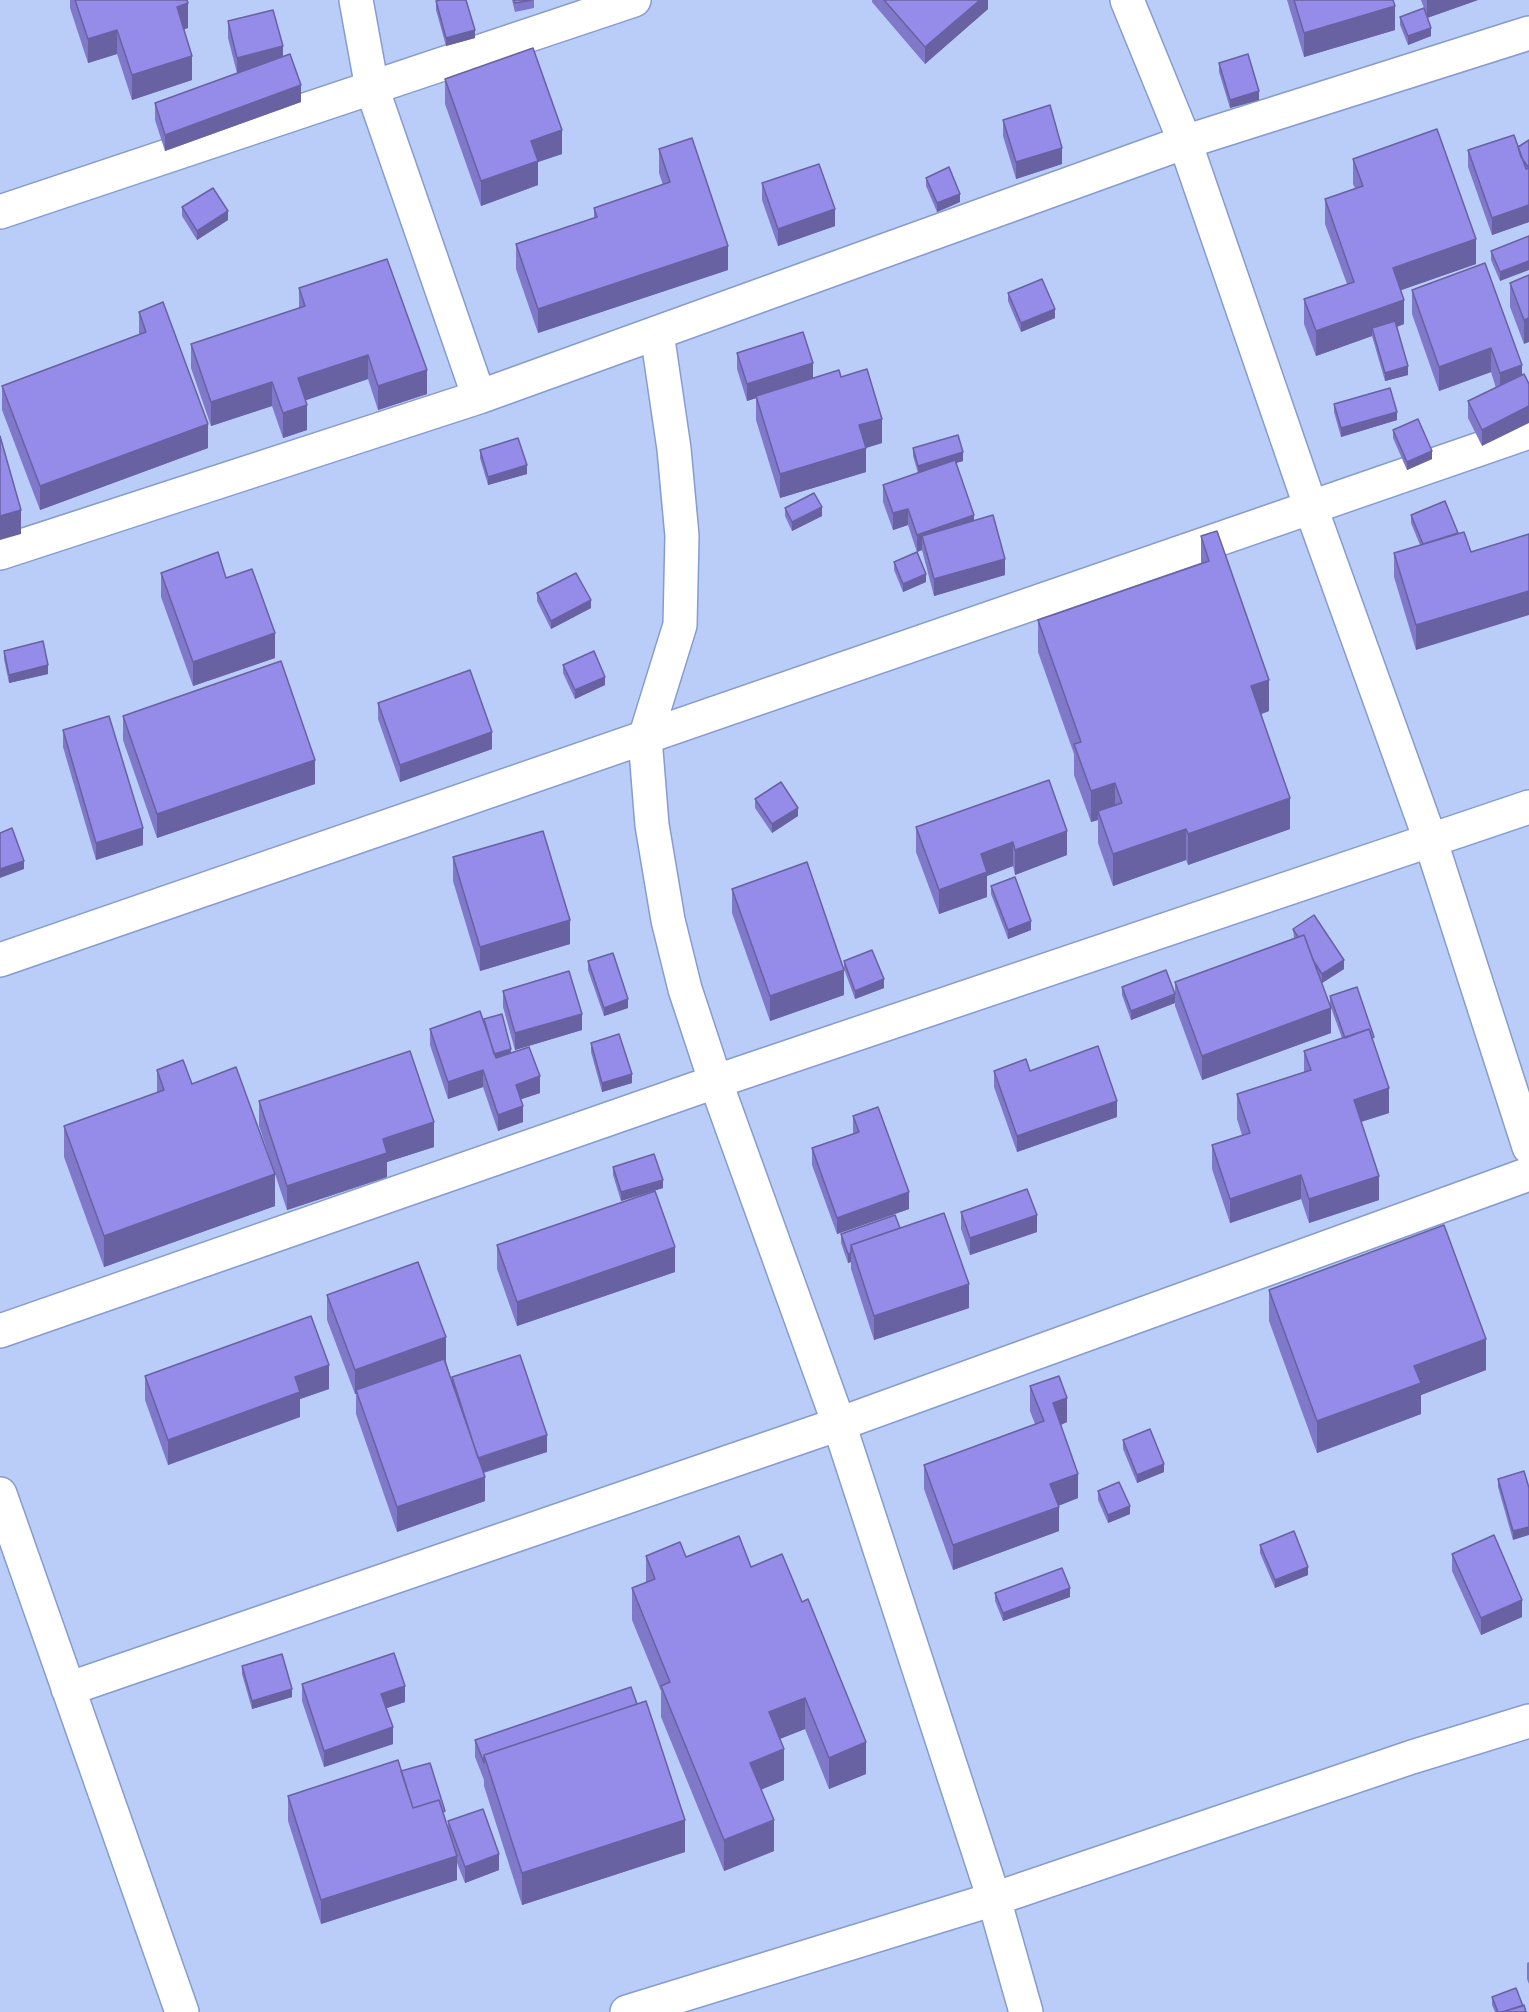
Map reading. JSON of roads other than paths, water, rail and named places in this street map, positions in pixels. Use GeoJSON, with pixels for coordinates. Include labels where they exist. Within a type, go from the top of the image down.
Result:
{"type":"FeatureCollection","features":[{"type":"Feature","properties":{"kind":"street"},"geometry":{"type":"LineString","coordinates":[[356,0],[372,88],[479,397]]}},
{"type":"Feature","properties":{"kind":"street"},"geometry":{"type":"LineString","coordinates":[[0,212],[634,0]]}},
{"type":"Feature","properties":{"kind":"street"},"geometry":{"type":"LineString","coordinates":[[1127,0],[1185,142],[1311,508],[1431,842],[1529,1147]]}},
{"type":"Feature","properties":{"kind":"street"},"geometry":{"type":"LineString","coordinates":[[0,553],[479,397],[1185,142],[1529,33]]}},
{"type":"Feature","properties":{"kind":"street"},"geometry":{"type":"LineString","coordinates":[[657,333],[674,449],[682,536],[680,626],[645,738],[652,825],[668,920],[685,989],[716,1083],[839,1424],[994,1899],[1026,2012]]}},
{"type":"Feature","properties":{"kind":"street"},"geometry":{"type":"LineString","coordinates":[[0,960],[1529,432]]}},
{"type":"Feature","properties":{"kind":"street"},"geometry":{"type":"LineString","coordinates":[[0,1331],[716,1083],[1529,807]]}},
{"type":"Feature","properties":{"kind":"street"},"geometry":{"type":"LineString","coordinates":[[68,1689],[839,1424],[1529,1174]]}},
{"type":"Feature","properties":{"kind":"street"},"geometry":{"type":"LineString","coordinates":[[0,1494],[182,2012]]}},
{"type":"Feature","properties":{"kind":"street"},"geometry":{"type":"LineString","coordinates":[[627,2012],[994,1899],[1412,1757],[1529,1721]]}}]}
